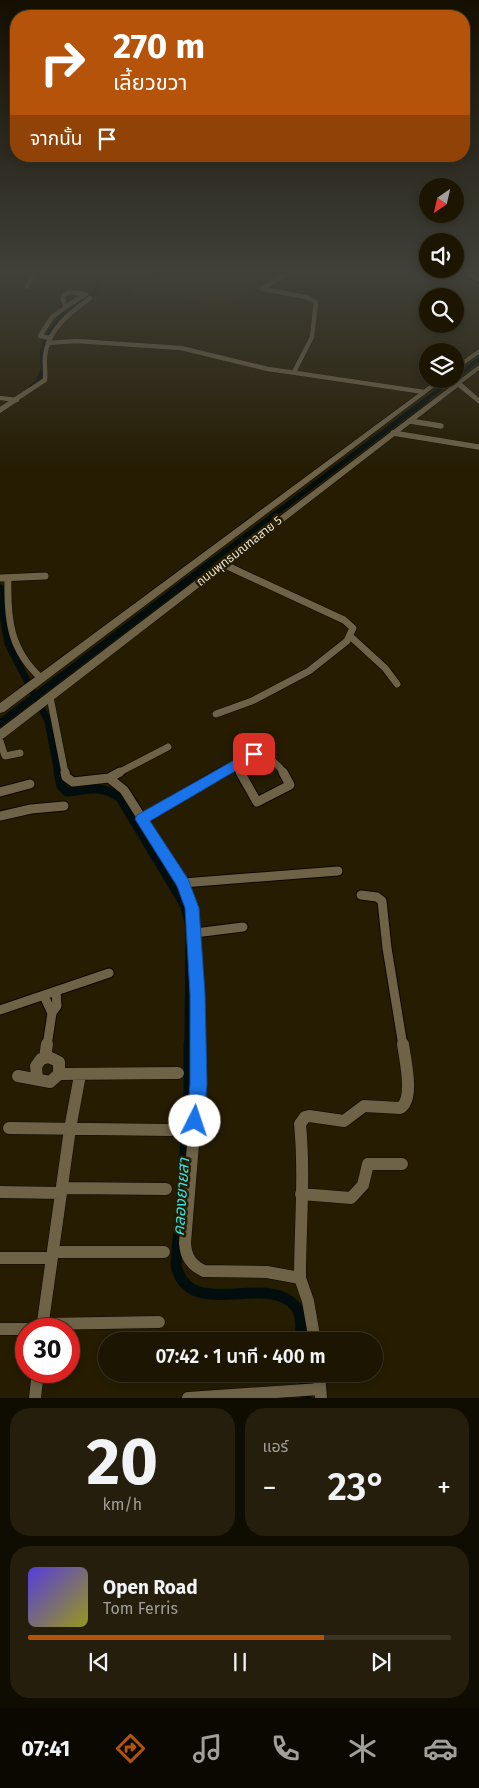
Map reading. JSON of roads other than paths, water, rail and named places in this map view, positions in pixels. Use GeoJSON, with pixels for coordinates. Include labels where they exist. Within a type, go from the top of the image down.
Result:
{"type":"FeatureCollection","features":[{"type":"Feature","properties":{"kind":"main road"},"geometry":{"type":"LineString","coordinates":[[464,362],[479,351]]}},
{"type":"Feature","properties":{"kind":"main road","name":"ถนนพุทธมณฑลสาย 5"},"geometry":{"type":"LineString","coordinates":[[464,378],[479,367]]}},
{"type":"Feature","properties":{"kind":"main road","name":"ถนนพุทธมณฑลสาย 5"},"geometry":{"type":"LineString","coordinates":[[0,708],[430,388]]}},
{"type":"Feature","properties":{"kind":"main road","name":"ถนนพุทธมณฑลสาย 5"},"geometry":{"type":"LineString","coordinates":[[0,735],[452,388]]}},
{"type":"Feature","properties":{"kind":"main road"},"geometry":{"type":"LineString","coordinates":[[464,388],[479,402]]}},
{"type":"Feature","properties":{"kind":"street"},"geometry":{"type":"LineString","coordinates":[[0,410],[7,399],[45,380],[45,355],[48,340]]}},
{"type":"Feature","properties":{"kind":"street"},"geometry":{"type":"LineString","coordinates":[[55,340],[183,348],[268,370],[424,392]]}},
{"type":"Feature","properties":{"kind":"street"},"geometry":{"type":"LineString","coordinates":[[296,373],[295,370],[310,340]]}},
{"type":"Feature","properties":{"kind":"street"},"geometry":{"type":"LineString","coordinates":[[410,421],[440,426]]}},
{"type":"Feature","properties":{"kind":"street"},"geometry":{"type":"LineString","coordinates":[[394,432],[479,445]]}},
{"type":"Feature","properties":{"kind":"street"},"geometry":{"type":"LineString","coordinates":[[216,714],[257,699],[309,671],[347,641],[353,628],[344,620],[223,564]]}},
{"type":"Feature","properties":{"kind":"street"},"geometry":{"type":"LineString","coordinates":[[40,679],[24,660],[5,619],[4,579],[45,576]]}},
{"type":"Feature","properties":{"kind":"street"},"geometry":{"type":"LineString","coordinates":[[350,636],[385,668],[397,684]]}},
{"type":"Feature","properties":{"kind":"street"},"geometry":{"type":"LineString","coordinates":[[49,698],[66,778],[73,782],[109,778],[168,747]]}},
{"type":"Feature","properties":{"kind":"street"},"geometry":{"type":"LineString","coordinates":[[0,741],[5,756],[20,753]]}},
{"type":"Feature","properties":{"kind":"street"},"geometry":{"type":"LineString","coordinates":[[142,819],[253,754],[265,754],[274,761],[290,785],[257,802],[236,765]]}},
{"type":"Feature","properties":{"kind":"street"},"geometry":{"type":"LineString","coordinates":[[109,778],[124,790],[183,883],[192,908],[195,932],[198,1083],[188,1200],[186,1255],[194,1267],[204,1270],[272,1273],[294,1275],[300,1278]]}},
{"type":"Feature","properties":{"kind":"street"},"geometry":{"type":"LineString","coordinates":[[0,792],[30,784]]}},
{"type":"Feature","properties":{"kind":"street"},"geometry":{"type":"LineString","coordinates":[[0,816],[31,809],[64,806]]}},
{"type":"Feature","properties":{"kind":"street"},"geometry":{"type":"LineString","coordinates":[[183,883],[338,870]]}},
{"type":"Feature","properties":{"kind":"street"},"geometry":{"type":"LineString","coordinates":[[313,1332],[308,1301],[300,1278],[303,1157],[300,1124],[309,1116],[344,1121],[364,1106],[400,1108],[408,1101],[408,1078],[387,948],[382,901],[377,897],[361,895]]}},
{"type":"Feature","properties":{"kind":"street"},"geometry":{"type":"LineString","coordinates":[[195,932],[243,927]]}},
{"type":"Feature","properties":{"kind":"street"},"geometry":{"type":"LineString","coordinates":[[0,1010],[110,973]]}},
{"type":"Feature","properties":{"kind":"street"},"geometry":{"type":"LineString","coordinates":[[37,1078],[36,1066],[45,1057],[52,1013],[57,1006],[56,991]]}},
{"type":"Feature","properties":{"kind":"street"},"geometry":{"type":"LineString","coordinates":[[44,996],[52,1013]]}},
{"type":"Feature","properties":{"kind":"street"},"geometry":{"type":"LineString","coordinates":[[18,1076],[37,1078],[46,1083],[53,1080],[59,1074],[60,1066],[57,1059],[45,1057]]}},
{"type":"Feature","properties":{"kind":"street"},"geometry":{"type":"LineString","coordinates":[[59,1074],[178,1074]]}},
{"type":"Feature","properties":{"kind":"street"},"geometry":{"type":"LineString","coordinates":[[43,1318],[70,1129],[80,1075]]}},
{"type":"Feature","properties":{"kind":"street"},"geometry":{"type":"LineString","coordinates":[[8,1128],[171,1130]]}},
{"type":"Feature","properties":{"kind":"street"},"geometry":{"type":"LineString","coordinates":[[301,1194],[351,1198],[364,1185],[365,1169],[368,1164],[402,1164]]}},
{"type":"Feature","properties":{"kind":"street"},"geometry":{"type":"LineString","coordinates":[[0,1192],[166,1188]]}},
{"type":"Feature","properties":{"kind":"street"},"geometry":{"type":"LineString","coordinates":[[0,1258],[164,1252]]}},
{"type":"Feature","properties":{"kind":"street"},"geometry":{"type":"LineString","coordinates":[[80,1325],[159,1322]]}},
{"type":"Feature","properties":{"kind":"street"},"geometry":{"type":"LineString","coordinates":[[0,1329],[15,1329]]}},
{"type":"Feature","properties":{"kind":"street"},"geometry":{"type":"LineString","coordinates":[[35,1398],[37,1383]]}},
{"type":"Feature","properties":{"kind":"street"},"geometry":{"type":"LineString","coordinates":[[188,1398],[314,1392]]}},
{"type":"Feature","properties":{"kind":"waterway","name":"คลองยายสา"},"geometry":{"type":"LineString","coordinates":[[30,388],[39,380],[43,368],[42,351],[46,340]]}},
{"type":"Feature","properties":{"kind":"waterway"},"geometry":{"type":"LineString","coordinates":[[464,371],[479,359]]}},
{"type":"Feature","properties":{"kind":"waterway"},"geometry":{"type":"LineString","coordinates":[[424,401],[441,388]]}},
{"type":"Feature","properties":{"kind":"waterway"},"geometry":{"type":"LineString","coordinates":[[210,563],[426,400]]}},
{"type":"Feature","properties":{"kind":"waterway"},"geometry":{"type":"LineString","coordinates":[[35,696],[212,562]]}},
{"type":"Feature","properties":{"kind":"waterway","name":"คลองยายสา"},"geometry":{"type":"LineString","coordinates":[[0,588],[4,591],[3,616],[8,644],[35,696]]}},
{"type":"Feature","properties":{"kind":"waterway"},"geometry":{"type":"LineString","coordinates":[[0,723],[35,696]]}},
{"type":"Feature","properties":{"kind":"waterway","name":"คลองยายสา"},"geometry":{"type":"LineString","coordinates":[[35,696],[48,721],[58,773]]}},
{"type":"Feature","properties":{"kind":"waterway","name":"คลองยายสา"},"geometry":{"type":"LineString","coordinates":[[58,772],[61,786],[67,792],[101,789],[120,798],[185,906],[190,927],[189,1046]]}},
{"type":"Feature","properties":{"kind":"waterway","name":"คลองยายสา"},"geometry":{"type":"LineString","coordinates":[[189,1046],[189,1103],[176,1265],[183,1282],[196,1291],[212,1294],[267,1293],[283,1297],[298,1310],[301,1332]]}},
{"type":"Feature","properties":{"kind":"waterway","name":"คลองยายสา"},"geometry":{"type":"LineString","coordinates":[[305,1382],[306,1398]]}}]}
